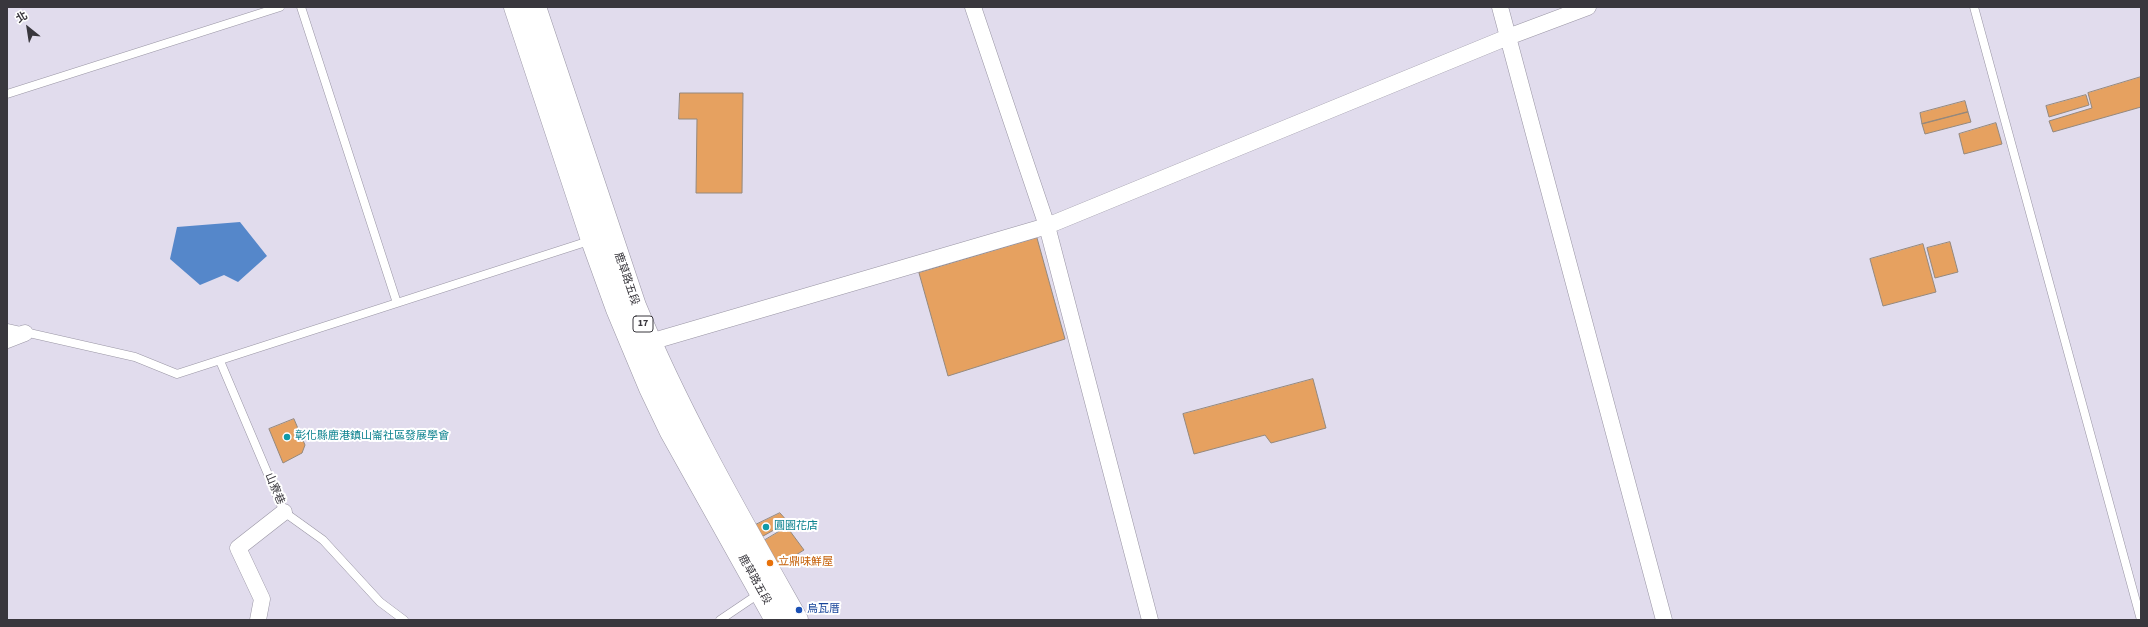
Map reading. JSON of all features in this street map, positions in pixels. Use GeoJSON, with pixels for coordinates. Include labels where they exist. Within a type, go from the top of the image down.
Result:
{"type":"FeatureCollection","features":[{"type":"Feature","properties":{"kind":"main road","name":"鹿草路五段"},"geometry":{"type":"LineString","coordinates":[[516,7],[602,237],[635,306],[650,342],[768,587],[776,620]]}},
{"type":"Feature","properties":{"kind":"main road","name":"鹿草路五段"},"geometry":{"type":"LineString","coordinates":[[535,7],[602,237],[617,309],[650,388],[671,432],[768,587],[797,620]]}},
{"type":"Feature","properties":{"kind":"street"},"geometry":{"type":"LineString","coordinates":[[973,7],[1047,226],[1150,620]]}},
{"type":"Feature","properties":{"kind":"street"},"geometry":{"type":"LineString","coordinates":[[1500,7],[1664,620]]}},
{"type":"Feature","properties":{"kind":"street"},"geometry":{"type":"LineString","coordinates":[[650,342],[1047,226],[1508,37],[1588,7]]}},
{"type":"Feature","properties":{"kind":"street"},"geometry":{"type":"LineString","coordinates":[[7,340],[25,333]]}},
{"type":"Feature","properties":{"kind":"street"},"geometry":{"type":"LineString","coordinates":[[258,620],[262,599],[238,548],[284,512]]}},
{"type":"Feature","properties":{"kind":"lane"},"geometry":{"type":"LineString","coordinates":[[7,94],[280,7]]}},
{"type":"Feature","properties":{"kind":"lane"},"geometry":{"type":"LineString","coordinates":[[301,7],[396,303]]}},
{"type":"Feature","properties":{"kind":"lane"},"geometry":{"type":"LineString","coordinates":[[1974,7],[2141,620]]}},
{"type":"Feature","properties":{"kind":"lane"},"geometry":{"type":"LineString","coordinates":[[7,328],[135,358],[177,374],[602,237]]}},
{"type":"Feature","properties":{"kind":"lane","name":"山寮巷"},"geometry":{"type":"LineString","coordinates":[[220,361],[284,512],[323,540],[380,602],[404,620]]}},
{"type":"Feature","properties":{"kind":"lane"},"geometry":{"type":"LineString","coordinates":[[720,620],[768,587]]}},
{"type":"Feature","properties":{"kind":"water"},"geometry":{"type":"Polygon","coordinates":[[[240,222],[267,256],[238,282],[224,275],[200,285],[170,259],[177,227],[240,222]]]}},
{"type":"Feature","properties":{"kind":"building"},"geometry":{"type":"Polygon","coordinates":[[[2141,77],[2141,107],[2053,132],[2049,121],[2092,108],[2088,93],[2141,77]]]}},
{"type":"Feature","properties":{"kind":"building"},"geometry":{"type":"Polygon","coordinates":[[[680,93],[743,93],[742,193],[696,193],[697,119],[679,119],[680,93]]]}},
{"type":"Feature","properties":{"kind":"building"},"geometry":{"type":"Polygon","coordinates":[[[2086,95],[2089,105],[2049,117],[2046,106],[2086,95]]]}},
{"type":"Feature","properties":{"kind":"building"},"geometry":{"type":"Polygon","coordinates":[[[1965,101],[1968,112],[1922,124],[1920,113],[1965,101]]]}},
{"type":"Feature","properties":{"kind":"building"},"geometry":{"type":"Polygon","coordinates":[[[1968,112],[1971,122],[1925,134],[1922,124],[1968,112]]]}},
{"type":"Feature","properties":{"kind":"building"},"geometry":{"type":"Polygon","coordinates":[[[1996,123],[2002,144],[1964,154],[1959,134],[1996,123]]]}},
{"type":"Feature","properties":{"kind":"building"},"geometry":{"type":"Polygon","coordinates":[[[1037,238],[1065,339],[948,376],[919,273],[1037,238]]]}},
{"type":"Feature","properties":{"kind":"building"},"geometry":{"type":"Polygon","coordinates":[[[1950,242],[1958,272],[1935,278],[1927,248],[1950,242]]]}},
{"type":"Feature","properties":{"kind":"building"},"geometry":{"type":"Polygon","coordinates":[[[1923,244],[1936,292],[1883,306],[1870,259],[1923,244]]]}},
{"type":"Feature","properties":{"kind":"building"},"geometry":{"type":"Polygon","coordinates":[[[1313,379],[1326,428],[1271,443],[1265,435],[1194,454],[1183,414],[1313,379]]]}},
{"type":"Feature","properties":{"kind":"building","name":"彰化縣鹿港鎮山崙社區發展學會"},"geometry":{"type":"Polygon","coordinates":[[[294,419],[305,445],[302,453],[283,463],[269,429],[294,419]]]}},
{"type":"Feature","properties":{"kind":"building","name":"圓園花店"},"geometry":{"type":"Polygon","coordinates":[[[780,513],[788,522],[749,544],[743,531],[780,513]]]}},
{"type":"Feature","properties":{"kind":"building","name":"立鼎味鮮屋"},"geometry":{"type":"Polygon","coordinates":[[[787,527],[804,550],[763,575],[750,549],[787,527]]]}},
{"type":"Feature","properties":{"kind":"place","name":"彰化縣鹿港鎮山崙社區發展學會"},"geometry":{"type":"Point","coordinates":[287,437]}},
{"type":"Feature","properties":{"kind":"place","name":"圓園花店"},"geometry":{"type":"Point","coordinates":[766,527]}},
{"type":"Feature","properties":{"kind":"place","name":"立鼎味鮮屋"},"geometry":{"type":"Point","coordinates":[770,563]}},
{"type":"Feature","properties":{"kind":"place","name":"烏瓦厝"},"geometry":{"type":"Point","coordinates":[799,610]}}]}
